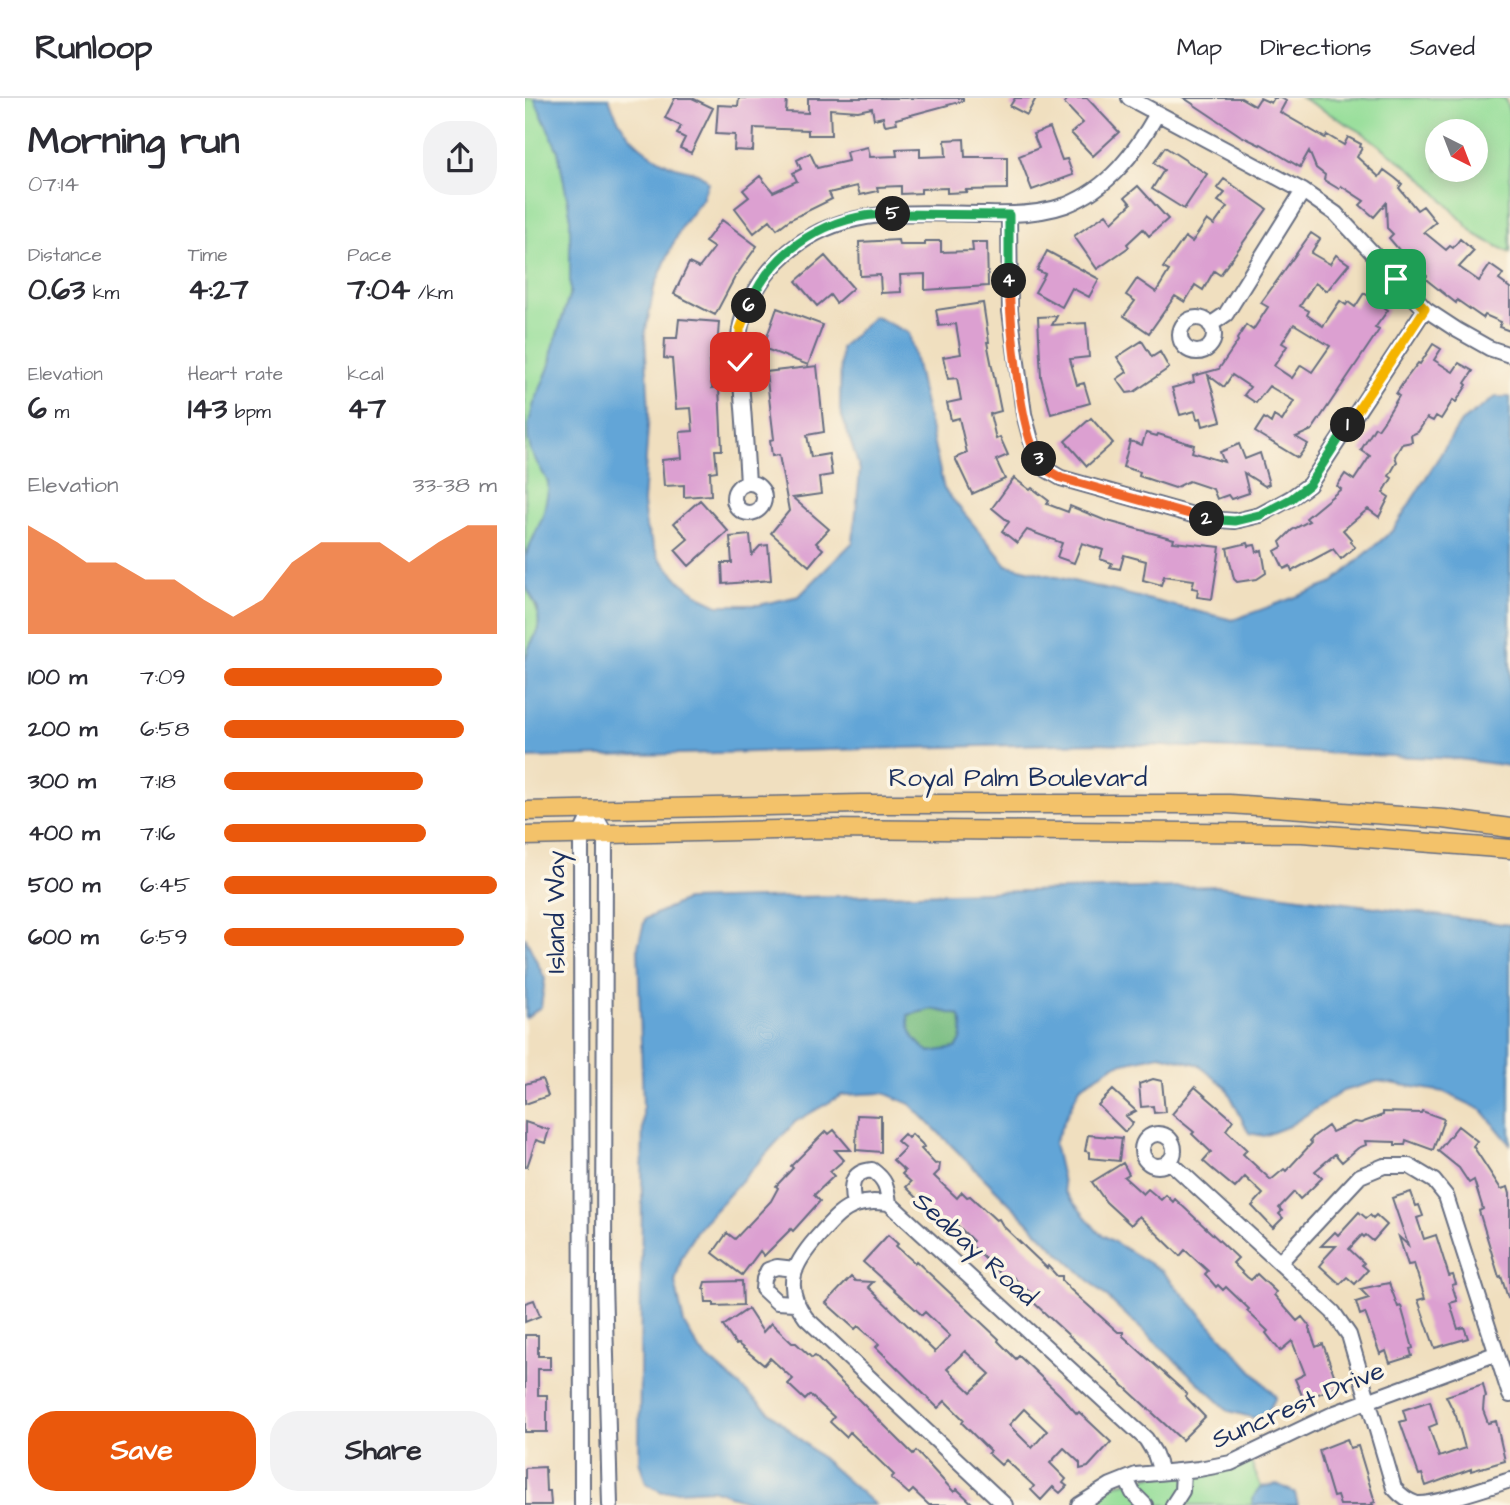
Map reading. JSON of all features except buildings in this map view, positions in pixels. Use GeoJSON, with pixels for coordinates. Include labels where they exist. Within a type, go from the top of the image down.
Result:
{"type":"FeatureCollection","features":[{"type":"Feature","properties":{"kind":"main road","name":"Royal Palm Boulevard"},"geometry":{"type":"LineString","coordinates":[[525,811],[860,804],[1229,804],[1444,819],[1510,828]]}},
{"type":"Feature","properties":{"kind":"main road","name":"Royal Palm Boulevard"},"geometry":{"type":"LineString","coordinates":[[525,836],[836,830],[1302,833],[1510,849]]}},
{"type":"Feature","properties":{"kind":"street"},"geometry":{"type":"LineString","coordinates":[[1129,98],[1303,191],[1343,221],[1425,309],[1489,348],[1510,355]]}},
{"type":"Feature","properties":{"kind":"street"},"geometry":{"type":"LineString","coordinates":[[748,483],[740,329],[752,298],[783,255],[802,239],[828,226],[855,218],[881,214],[1009,215],[1064,205],[1091,192],[1116,173],[1134,152],[1157,114]]}},
{"type":"Feature","properties":{"kind":"street"},"geometry":{"type":"LineString","coordinates":[[1210,325],[1226,314],[1303,191]]}},
{"type":"Feature","properties":{"kind":"street"},"geometry":{"type":"LineString","coordinates":[[1009,215],[1010,311],[1024,414],[1035,455],[1047,470],[1061,478],[1207,519],[1235,521],[1260,515],[1291,499],[1309,485],[1425,309]]}},
{"type":"Feature","properties":{"kind":"street","name":"Island Way"},"geometry":{"type":"LineString","coordinates":[[592,810],[605,833],[604,1281],[610,1505]]}},
{"type":"Feature","properties":{"kind":"street","name":"Island Way"},"geometry":{"type":"LineString","coordinates":[[582,1505],[581,834],[592,810]]}},
{"type":"Feature","properties":{"kind":"street"},"geometry":{"type":"LineString","coordinates":[[1169,1161],[1333,1312],[1349,1335],[1394,1488],[1405,1499],[1419,1505],[1438,1503],[1510,1480]]}},
{"type":"Feature","properties":{"kind":"street"},"geometry":{"type":"LineString","coordinates":[[1280,1262],[1360,1176],[1384,1166],[1409,1166],[1434,1181],[1446,1196],[1510,1395]]}},
{"type":"Feature","properties":{"kind":"street"},"geometry":{"type":"LineString","coordinates":[[889,1203],[883,1177],[872,1170],[863,1171],[854,1177],[851,1188],[854,1205],[839,1213],[806,1249],[795,1269],[795,1303],[806,1318],[1005,1505]]}},
{"type":"Feature","properties":{"kind":"street","name":"Seabay Road"},"geometry":{"type":"LineString","coordinates":[[854,1205],[871,1201],[889,1203],[1146,1439],[1161,1472]]}},
{"type":"Feature","properties":{"kind":"street"},"geometry":{"type":"LineString","coordinates":[[795,1269],[777,1267],[768,1270],[763,1289],[777,1301],[795,1303]]}},
{"type":"Feature","properties":{"kind":"street","name":"Suncrest Drive"},"geometry":{"type":"LineString","coordinates":[[1079,1505],[1111,1485],[1136,1475],[1231,1463],[1319,1419],[1495,1354]]}},
{"type":"Feature","properties":{"kind":"street"},"geometry":{"type":"LineString","coordinates":[[1173,1505],[1182,1491],[1183,1471]]}},
{"type":"Feature","properties":{"kind":"street"},"geometry":{"type":"LineString","coordinates":[[1126,1479],[1133,1493],[1146,1505]]}},
{"type":"Feature","properties":{"kind":"green space"},"geometry":{"type":"Polygon","coordinates":[[[525,98],[534,98],[558,151],[570,213],[570,293],[549,369],[541,468],[548,483],[548,502],[525,557],[525,98]]]}},
{"type":"Feature","properties":{"kind":"green space"},"geometry":{"type":"Polygon","coordinates":[[[1302,98],[1505,98],[1510,115],[1510,253],[1476,235],[1426,182],[1488,182],[1488,119],[1425,119],[1425,181],[1363,133],[1302,98]]]}},
{"type":"Feature","properties":{"kind":"green space"},"geometry":{"type":"Polygon","coordinates":[[[525,585],[537,609],[539,624],[525,662],[525,585]]]}},
{"type":"Feature","properties":{"kind":"green space"},"geometry":{"type":"Polygon","coordinates":[[[932,1009],[959,1015],[962,1032],[961,1041],[956,1048],[930,1052],[913,1037],[908,1015],[932,1009]]]}},
{"type":"Feature","properties":{"kind":"green space"},"geometry":{"type":"Polygon","coordinates":[[[1248,1455],[1261,1487],[1254,1496],[1252,1505],[1079,1505],[1111,1485],[1248,1455]]]}},
{"type":"Feature","properties":{"kind":"water"},"geometry":{"type":"Polygon","coordinates":[[[534,98],[609,98],[618,120],[640,146],[670,165],[701,175],[708,183],[702,200],[684,223],[672,246],[654,288],[645,335],[649,412],[643,503],[646,528],[659,558],[681,582],[703,598],[718,605],[759,605],[799,596],[853,542],[860,470],[840,410],[841,348],[874,316],[909,333],[944,489],[1007,565],[1233,620],[1331,584],[1393,530],[1461,422],[1496,397],[1510,397],[1510,766],[1459,759],[1097,743],[525,758],[525,662],[529,647],[539,629],[538,609],[525,585],[525,557],[543,516],[548,491],[548,482],[531,452],[528,427],[533,406],[552,360],[552,351],[570,293],[570,213],[558,151],[534,98]]]}},
{"type":"Feature","properties":{"kind":"water"},"geometry":{"type":"Polygon","coordinates":[[[1217,886],[1510,925],[1510,1144],[1482,1110],[1444,1092],[1378,1081],[1343,1091],[1289,1126],[1264,1136],[1249,1133],[1226,1087],[1197,1064],[1160,1055],[1115,1065],[1080,1087],[1054,1143],[1065,1192],[1098,1232],[1162,1271],[1276,1397],[1268,1412],[1254,1418],[1229,1411],[1050,1244],[910,1104],[884,1093],[842,1095],[795,1122],[696,1231],[682,1257],[675,1282],[684,1324],[700,1351],[875,1505],[761,1505],[711,1489],[662,1492],[646,1483],[639,1461],[643,1107],[638,946],[645,919],[685,900],[1217,886]],[[932,1009],[908,1015],[909,1026],[914,1037],[930,1052],[956,1048],[961,1041],[962,1032],[959,1015],[932,1009]]]}},
{"type":"Feature","properties":{"kind":"water"},"geometry":{"type":"Polygon","coordinates":[[[525,937],[545,979],[541,1007],[526,1018],[525,937]]]}},
{"type":"Feature","properties":{"kind":"water"},"geometry":{"type":"Polygon","coordinates":[[[1277,1484],[1295,1493],[1298,1505],[1252,1505],[1254,1496],[1261,1487],[1277,1484]]]}},
{"type":"Feature","properties":{"kind":"route"},"geometry":{"type":"LineString","coordinates":[[740,362],[740,329],[752,298],[783,255],[802,239],[828,226],[881,214],[1009,215],[1010,311],[1024,414],[1035,455],[1047,470],[1061,478],[1207,519],[1235,521],[1260,515],[1291,499],[1309,485],[1425,309],[1396,279]]}}]}
